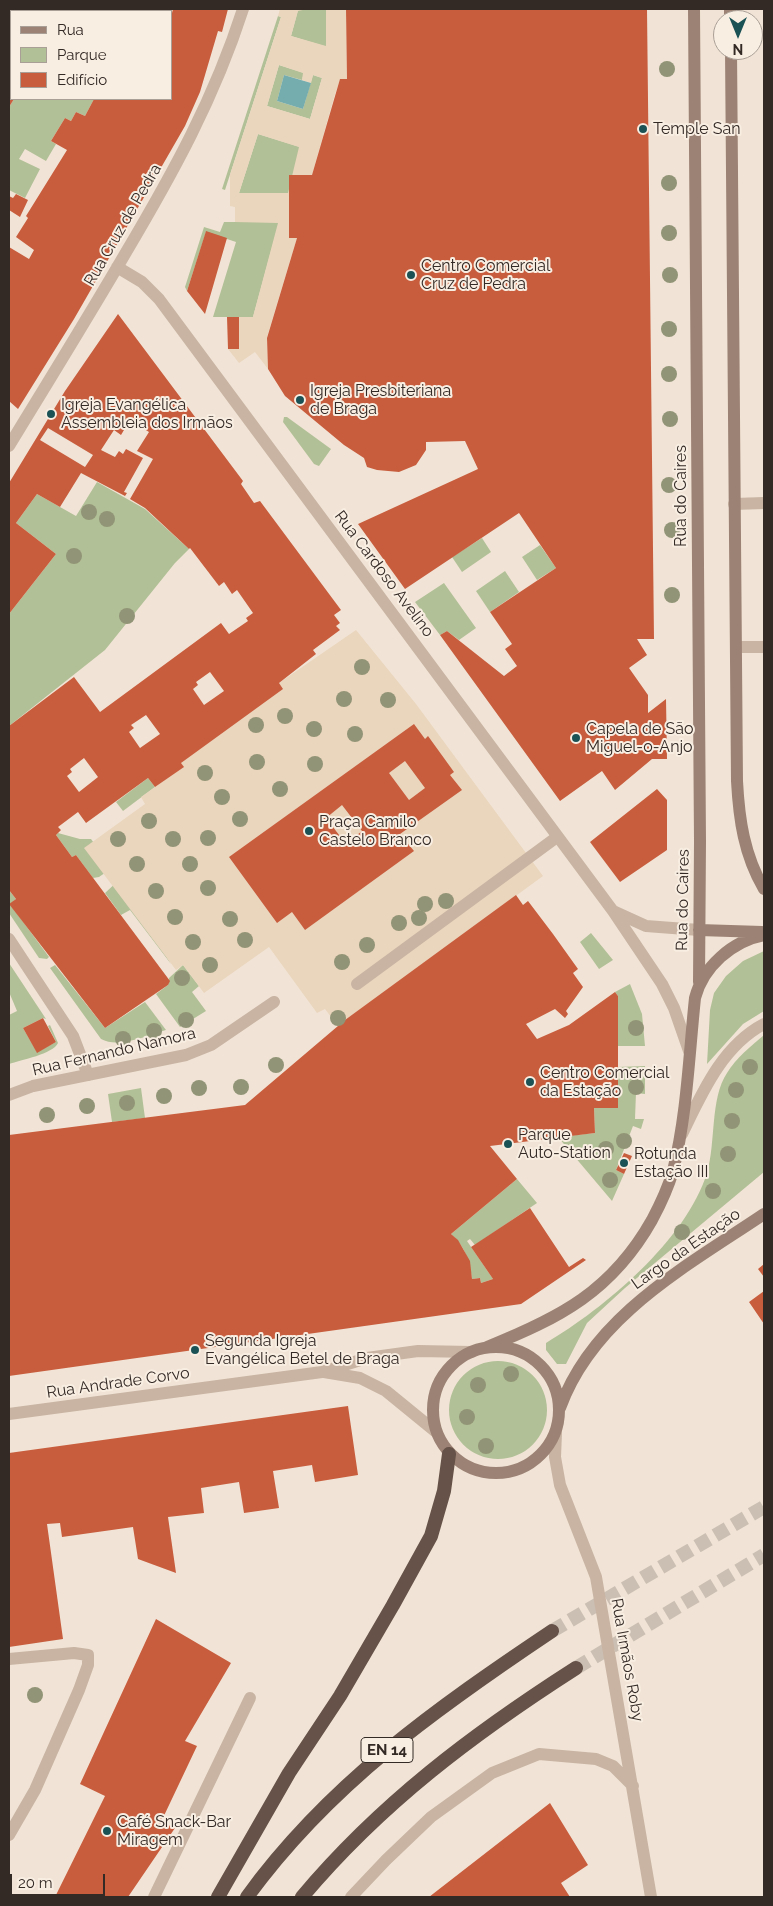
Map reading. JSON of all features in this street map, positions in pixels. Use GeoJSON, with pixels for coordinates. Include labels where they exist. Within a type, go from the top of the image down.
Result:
{"type":"FeatureCollection","features":[{"type":"Feature","properties":{"kind":"highway"},"geometry":{"type":"LineString","coordinates":[[218,1897],[288,1773],[340,1696],[431,1536],[444,1491],[449,1454]]}},
{"type":"Feature","properties":{"kind":"highway","name":"EN 14"},"geometry":{"type":"LineString","coordinates":[[246,1897],[320,1811],[387,1749],[442,1705],[552,1631]]}},
{"type":"Feature","properties":{"kind":"highway","name":"EN 14"},"geometry":{"type":"LineString","coordinates":[[302,1897],[376,1817],[428,1772],[481,1731],[576,1668]]}},
{"type":"Feature","properties":{"kind":"main road","name":"Rua do Caires"},"geometry":{"type":"LineString","coordinates":[[694,9],[699,982]]}},
{"type":"Feature","properties":{"kind":"main road"},"geometry":{"type":"LineString","coordinates":[[731,60],[734,504],[739,810],[744,841],[755,873],[764,889]]}},
{"type":"Feature","properties":{"kind":"main road","name":"Largo da Estação"},"geometry":{"type":"LineString","coordinates":[[699,930],[764,933]]}},
{"type":"Feature","properties":{"kind":"main road","name":"Largo da Estação"},"geometry":{"type":"LineString","coordinates":[[487,1347],[533,1329],[576,1304],[611,1276],[636,1248],[659,1207],[672,1173],[679,1139],[694,998],[699,982],[727,951],[754,936],[764,933]]}},
{"type":"Feature","properties":{"kind":"main road","name":"Largo da Estação"},"geometry":{"type":"LineString","coordinates":[[560,1408],[567,1388],[579,1366],[601,1338],[632,1308],[663,1282],[764,1214]]}},
{"type":"Feature","properties":{"kind":"main road"},"geometry":{"type":"LineString","coordinates":[[487,1347],[508,1348],[528,1356],[545,1370],[555,1388],[560,1408],[556,1433],[542,1455],[521,1470],[495,1474],[470,1469],[449,1454],[435,1431],[432,1412],[434,1393],[442,1376],[455,1361],[487,1347]]}},
{"type":"Feature","properties":{"kind":"street","name":"Rua Cruz de Pedra"},"geometry":{"type":"LineString","coordinates":[[9,446],[117,268],[202,117],[243,9]]}},
{"type":"Feature","properties":{"kind":"street","name":"Rua Cardoso Avelino"},"geometry":{"type":"LineString","coordinates":[[117,268],[142,282],[159,299],[613,912],[662,984],[674,1008],[689,1051]]}},
{"type":"Feature","properties":{"kind":"street"},"geometry":{"type":"LineString","coordinates":[[734,504],[764,503]]}},
{"type":"Feature","properties":{"kind":"street"},"geometry":{"type":"LineString","coordinates":[[736,646],[764,646]]}},
{"type":"Feature","properties":{"kind":"street"},"geometry":{"type":"LineString","coordinates":[[357,984],[557,837]]}},
{"type":"Feature","properties":{"kind":"street"},"geometry":{"type":"LineString","coordinates":[[613,912],[646,926],[699,930]]}},
{"type":"Feature","properties":{"kind":"street"},"geometry":{"type":"LineString","coordinates":[[9,939],[73,1036],[88,1074]]}},
{"type":"Feature","properties":{"kind":"street","name":"Rua Fernando Namora"},"geometry":{"type":"LineString","coordinates":[[9,1095],[33,1086],[186,1055],[211,1045],[274,1002]]}},
{"type":"Feature","properties":{"kind":"street"},"geometry":{"type":"LineString","coordinates":[[679,1139],[710,1078],[723,1060],[737,1045],[764,1024]]}},
{"type":"Feature","properties":{"kind":"street","name":"Rua Andrade Corvo"},"geometry":{"type":"LineString","coordinates":[[9,1414],[322,1372],[367,1358],[418,1351],[472,1352]]}},
{"type":"Feature","properties":{"kind":"street","name":"Rua Andrade Corvo"},"geometry":{"type":"LineString","coordinates":[[322,1372],[360,1378],[386,1391],[435,1431]]}},
{"type":"Feature","properties":{"kind":"street","name":"Rua Irmãos Roby"},"geometry":{"type":"LineString","coordinates":[[556,1433],[555,1457],[560,1486],[596,1577],[651,1897]]}},
{"type":"Feature","properties":{"kind":"street"},"geometry":{"type":"LineString","coordinates":[[9,1659],[74,1653],[88,1655],[88,1666],[79,1690],[35,1790],[9,1835]]}},
{"type":"Feature","properties":{"kind":"street"},"geometry":{"type":"LineString","coordinates":[[154,1897],[250,1698]]}},
{"type":"Feature","properties":{"kind":"street"},"geometry":{"type":"LineString","coordinates":[[351,1897],[431,1817],[492,1773],[539,1754],[596,1759],[613,1766],[633,1786]]}},
{"type":"Feature","properties":{"kind":"green space"},"geometry":{"type":"Polygon","coordinates":[[[326,9],[327,47],[291,36],[298,10],[326,9]]]}},
{"type":"Feature","properties":{"kind":"green space"},"geometry":{"type":"Polygon","coordinates":[[[278,16],[281,17],[225,190],[222,189],[278,16]]]}},
{"type":"Feature","properties":{"kind":"green space"},"geometry":{"type":"Polygon","coordinates":[[[279,65],[304,73],[302,80],[284,75],[277,101],[303,109],[313,75],[322,78],[310,119],[267,106],[279,65]]]}},
{"type":"Feature","properties":{"kind":"green space"},"geometry":{"type":"Polygon","coordinates":[[[13,100],[93,100],[85,116],[76,112],[71,121],[65,118],[51,141],[56,144],[46,161],[25,149],[19,159],[40,169],[25,198],[9,190],[9,107],[13,100]]]}},
{"type":"Feature","properties":{"kind":"green space"},"geometry":{"type":"Polygon","coordinates":[[[258,134],[300,147],[289,193],[239,193],[258,134]]]}},
{"type":"Feature","properties":{"kind":"green space"},"geometry":{"type":"Polygon","coordinates":[[[224,222],[279,222],[253,317],[213,317],[236,242],[206,232],[187,291],[185,287],[204,227],[220,232],[224,222]]]}},
{"type":"Feature","properties":{"kind":"green space"},"geometry":{"type":"Polygon","coordinates":[[[284,417],[287,417],[331,449],[319,466],[314,464],[283,422],[284,417]]]}},
{"type":"Feature","properties":{"kind":"green space"},"geometry":{"type":"Polygon","coordinates":[[[97,482],[145,509],[189,549],[175,563],[105,650],[9,726],[9,614],[56,554],[16,523],[37,494],[76,516],[97,482]]]}},
{"type":"Feature","properties":{"kind":"green space"},"geometry":{"type":"Polygon","coordinates":[[[482,538],[491,552],[462,572],[452,557],[482,538]]]}},
{"type":"Feature","properties":{"kind":"green space"},"geometry":{"type":"Polygon","coordinates":[[[540,545],[556,568],[537,580],[522,557],[540,545]]]}},
{"type":"Feature","properties":{"kind":"green space"},"geometry":{"type":"Polygon","coordinates":[[[505,571],[519,592],[490,612],[476,591],[505,571]]]}},
{"type":"Feature","properties":{"kind":"green space"},"geometry":{"type":"Polygon","coordinates":[[[444,583],[476,628],[459,640],[447,631],[440,635],[415,602],[444,583]]]}},
{"type":"Feature","properties":{"kind":"green space"},"geometry":{"type":"Polygon","coordinates":[[[148,778],[155,787],[123,811],[116,802],[148,778]]]}},
{"type":"Feature","properties":{"kind":"green space"},"geometry":{"type":"Polygon","coordinates":[[[58,833],[80,839],[91,839],[112,868],[99,877],[93,878],[76,855],[72,857],[56,835],[58,833]]]}},
{"type":"Feature","properties":{"kind":"green space"},"geometry":{"type":"Polygon","coordinates":[[[120,879],[171,964],[130,910],[121,915],[105,893],[120,879]]]}},
{"type":"Feature","properties":{"kind":"green space"},"geometry":{"type":"Polygon","coordinates":[[[9,890],[16,899],[10,904],[49,957],[47,959],[39,958],[9,913],[9,890]]]}},
{"type":"Feature","properties":{"kind":"green space"},"geometry":{"type":"Polygon","coordinates":[[[591,933],[613,960],[599,969],[580,942],[591,933]]]}},
{"type":"Feature","properties":{"kind":"green space"},"geometry":{"type":"Polygon","coordinates":[[[764,951],[764,1011],[743,1024],[707,1064],[710,1010],[714,993],[726,976],[743,961],[764,951]]]}},
{"type":"Feature","properties":{"kind":"green space"},"geometry":{"type":"Polygon","coordinates":[[[9,963],[46,1019],[43,1018],[23,1028],[37,1052],[56,1042],[48,1026],[50,1025],[58,1043],[55,1047],[43,1053],[9,1064],[9,1015],[17,1011],[9,992],[9,963]]]}},
{"type":"Feature","properties":{"kind":"green space"},"geometry":{"type":"Polygon","coordinates":[[[55,965],[105,1028],[145,1002],[166,1030],[125,1042],[108,1042],[101,1039],[50,968],[55,965]]]}},
{"type":"Feature","properties":{"kind":"green space"},"geometry":{"type":"Polygon","coordinates":[[[183,965],[199,986],[192,992],[206,1011],[180,1027],[156,994],[168,985],[169,978],[183,965]]]}},
{"type":"Feature","properties":{"kind":"green space"},"geometry":{"type":"Polygon","coordinates":[[[630,984],[642,1014],[645,1046],[617,1046],[618,996],[615,992],[630,984]]]}},
{"type":"Feature","properties":{"kind":"green space"},"geometry":{"type":"Polygon","coordinates":[[[764,1035],[764,1172],[625,1288],[587,1323],[566,1364],[557,1364],[546,1350],[546,1343],[593,1311],[641,1270],[681,1223],[696,1198],[707,1173],[718,1095],[722,1083],[735,1062],[764,1035]]]}},
{"type":"Feature","properties":{"kind":"green space"},"geometry":{"type":"Polygon","coordinates":[[[645,1066],[645,1094],[636,1093],[635,1119],[644,1119],[641,1129],[633,1126],[616,1170],[624,1174],[612,1201],[558,1137],[595,1133],[594,1108],[618,1108],[617,1067],[645,1066]]]}},
{"type":"Feature","properties":{"kind":"green space"},"geometry":{"type":"Polygon","coordinates":[[[141,1088],[145,1118],[112,1122],[108,1094],[141,1088]]]}},
{"type":"Feature","properties":{"kind":"green space"},"geometry":{"type":"Polygon","coordinates":[[[517,1179],[537,1203],[475,1245],[470,1239],[467,1241],[493,1279],[481,1283],[480,1278],[472,1279],[466,1255],[460,1244],[451,1234],[517,1179]]]}},
{"type":"Feature","properties":{"kind":"green space"},"geometry":{"type":"Polygon","coordinates":[[[498,1361],[517,1365],[532,1376],[543,1391],[547,1410],[543,1429],[532,1444],[517,1455],[498,1459],[479,1455],[464,1444],[453,1429],[449,1410],[453,1391],[464,1376],[479,1365],[498,1361]]]}},
{"type":"Feature","properties":{"kind":"shaded area"},"geometry":{"type":"Polygon","coordinates":[[[280,9],[307,9],[298,11],[291,36],[326,46],[326,9],[346,9],[347,79],[340,80],[335,94],[312,175],[297,238],[267,337],[268,369],[255,352],[239,363],[228,349],[239,348],[239,317],[253,317],[278,223],[235,222],[235,207],[230,206],[230,175],[281,17],[278,16],[280,9]],[[279,65],[267,106],[310,119],[322,78],[313,75],[311,83],[302,80],[303,73],[279,65]],[[258,134],[239,193],[288,193],[299,147],[258,134]]]}},
{"type":"Feature","properties":{"kind":"shaded area","name":"Praça Camilo Castelo Branco"},"geometry":{"type":"Polygon","coordinates":[[[356,630],[416,704],[543,876],[338,1026],[325,1009],[317,1013],[269,947],[204,993],[183,965],[176,970],[84,848],[145,804],[141,797],[183,767],[181,763],[279,683],[356,630]]]}},
{"type":"Feature","properties":{"kind":"water"},"geometry":{"type":"Polygon","coordinates":[[[284,75],[311,83],[303,109],[277,101],[284,75]]]}},
{"type":"Feature","properties":{"kind":"building"},"geometry":{"type":"Polygon","coordinates":[[[173,9],[228,9],[222,32],[218,31],[200,92],[185,126],[74,319],[18,409],[9,401],[9,247],[29,259],[34,250],[16,237],[28,218],[26,216],[67,150],[51,141],[65,118],[71,121],[76,112],[85,116],[93,100],[172,100],[173,9]]]}},
{"type":"Feature","properties":{"kind":"building"},"geometry":{"type":"Polygon","coordinates":[[[346,9],[647,9],[654,639],[637,639],[647,655],[629,668],[648,695],[648,713],[666,699],[667,759],[652,759],[615,790],[602,771],[560,801],[440,635],[447,631],[504,676],[517,666],[505,649],[512,644],[490,612],[556,568],[519,513],[405,589],[358,524],[478,469],[465,441],[426,442],[426,450],[416,465],[399,472],[367,467],[364,458],[344,445],[285,396],[268,369],[267,338],[297,238],[289,238],[289,175],[312,175],[340,79],[347,79],[346,9]]]}},
{"type":"Feature","properties":{"kind":"building"},"geometry":{"type":"Polygon","coordinates":[[[9,89],[10,100],[13,100],[9,107],[9,89]]]}},
{"type":"Feature","properties":{"kind":"building"},"geometry":{"type":"Polygon","coordinates":[[[16,194],[28,200],[20,217],[9,210],[9,196],[13,198],[16,194]]]}},
{"type":"Feature","properties":{"kind":"building"},"geometry":{"type":"Polygon","coordinates":[[[206,231],[227,238],[205,314],[187,291],[206,231]]]}},
{"type":"Feature","properties":{"kind":"building"},"geometry":{"type":"Polygon","coordinates":[[[118,314],[243,481],[241,484],[254,503],[260,501],[341,610],[334,615],[340,623],[336,626],[340,630],[313,650],[316,654],[279,683],[283,689],[181,763],[184,767],[155,787],[148,778],[86,823],[78,812],[58,827],[61,830],[56,835],[72,857],[76,855],[170,981],[168,985],[105,1028],[9,904],[16,899],[9,890],[9,726],[74,677],[100,712],[221,623],[229,634],[248,621],[246,618],[253,613],[237,590],[232,594],[224,582],[219,586],[190,548],[145,508],[130,499],[153,459],[137,451],[149,432],[130,420],[121,435],[114,430],[101,450],[115,457],[119,451],[123,454],[126,449],[143,458],[124,492],[127,493],[125,496],[81,473],[60,507],[37,494],[16,523],[56,554],[9,614],[9,483],[65,391],[118,314]],[[48,428],[40,440],[85,467],[93,455],[48,428]],[[210,672],[196,682],[198,685],[193,689],[204,705],[224,691],[210,672]],[[146,715],[131,725],[134,728],[129,732],[140,748],[160,734],[146,715]],[[84,758],[70,769],[72,772],[67,776],[79,792],[98,777],[84,758]]]}},
{"type":"Feature","properties":{"kind":"building"},"geometry":{"type":"Polygon","coordinates":[[[227,317],[239,317],[239,349],[228,349],[227,317]]]}},
{"type":"Feature","properties":{"kind":"building"},"geometry":{"type":"Polygon","coordinates":[[[414,724],[425,739],[428,736],[454,772],[450,775],[462,790],[400,834],[414,851],[305,930],[292,912],[277,923],[229,857],[414,724]],[[405,761],[389,773],[409,800],[425,788],[405,761]],[[342,805],[326,818],[346,844],[362,831],[342,805]]]}},
{"type":"Feature","properties":{"kind":"building"},"geometry":{"type":"Polygon","coordinates":[[[657,789],[667,800],[667,850],[620,882],[590,842],[657,789]]]}},
{"type":"Feature","properties":{"kind":"building"},"geometry":{"type":"Polygon","coordinates":[[[516,895],[523,905],[528,901],[553,934],[578,969],[573,973],[583,987],[566,1011],[568,1014],[565,1018],[555,1009],[526,1024],[537,1039],[569,1025],[615,992],[618,996],[618,1108],[594,1108],[595,1133],[490,1146],[517,1179],[451,1234],[458,1240],[470,1261],[472,1279],[480,1278],[481,1283],[493,1279],[471,1247],[530,1208],[569,1267],[583,1258],[586,1260],[521,1304],[9,1376],[9,1135],[245,1105],[345,1020],[516,895]]]}},
{"type":"Feature","properties":{"kind":"building"},"geometry":{"type":"Polygon","coordinates":[[[43,1018],[56,1042],[37,1053],[23,1028],[43,1018]]]}},
{"type":"Feature","properties":{"kind":"building","name":"Rotunda Estação III"},"geometry":{"type":"Polygon","coordinates":[[[624,1153],[632,1156],[624,1174],[616,1170],[624,1153]]]}},
{"type":"Feature","properties":{"kind":"building"},"geometry":{"type":"Polygon","coordinates":[[[764,1264],[764,1277],[758,1269],[764,1264]]]}},
{"type":"Feature","properties":{"kind":"building"},"geometry":{"type":"Polygon","coordinates":[[[764,1291],[764,1324],[749,1302],[764,1291]]]}},
{"type":"Feature","properties":{"kind":"building"},"geometry":{"type":"Polygon","coordinates":[[[348,1406],[358,1475],[315,1482],[312,1465],[273,1471],[279,1508],[244,1513],[239,1482],[201,1488],[204,1513],[168,1517],[176,1573],[138,1559],[133,1527],[62,1537],[60,1523],[47,1524],[63,1639],[9,1647],[9,1453],[348,1406]]]}},
{"type":"Feature","properties":{"kind":"building"},"geometry":{"type":"Polygon","coordinates":[[[156,1619],[231,1663],[185,1741],[197,1746],[161,1822],[175,1828],[128,1897],[55,1897],[105,1796],[80,1784],[156,1619]]]}},
{"type":"Feature","properties":{"kind":"building"},"geometry":{"type":"Polygon","coordinates":[[[550,1803],[588,1865],[561,1883],[570,1897],[429,1897],[550,1803]]]}},
{"type":"Feature","properties":{"kind":"tunnel"},"geometry":{"type":"LineString","coordinates":[[552,1631],[764,1507]]}},
{"type":"Feature","properties":{"kind":"tunnel"},"geometry":{"type":"LineString","coordinates":[[576,1668],[764,1555]]}},
{"type":"Feature","properties":{"kind":"place","name":"Temple San"},"geometry":{"type":"Point","coordinates":[643,129]}},
{"type":"Feature","properties":{"kind":"place","name":"Centro Comercial Cruz de Pedra"},"geometry":{"type":"Point","coordinates":[411,275]}},
{"type":"Feature","properties":{"kind":"place","name":"Igreja Presbiteriana de Braga"},"geometry":{"type":"Point","coordinates":[300,400]}},
{"type":"Feature","properties":{"kind":"place","name":"Igreja Evangélica Assembleia dos Irmãos"},"geometry":{"type":"Point","coordinates":[51,414]}},
{"type":"Feature","properties":{"kind":"place","name":"Capela de São Miguel-o-Anjo"},"geometry":{"type":"Point","coordinates":[576,738]}},
{"type":"Feature","properties":{"kind":"place","name":"Praça Camilo Castelo Branco"},"geometry":{"type":"Point","coordinates":[309,831]}},
{"type":"Feature","properties":{"kind":"place","name":"Centro Comercial da Estação"},"geometry":{"type":"Point","coordinates":[530,1082]}},
{"type":"Feature","properties":{"kind":"place","name":"Parque Auto-Station"},"geometry":{"type":"Point","coordinates":[508,1144]}},
{"type":"Feature","properties":{"kind":"place","name":"Rotunda Estação III"},"geometry":{"type":"Point","coordinates":[624,1163]}},
{"type":"Feature","properties":{"kind":"place","name":"Segunda Igreja Evangélica Betel de Braga"},"geometry":{"type":"Point","coordinates":[195,1350]}},
{"type":"Feature","properties":{"kind":"place","name":"Café Snack-Bar Miragem"},"geometry":{"type":"Point","coordinates":[107,1831]}}]}
